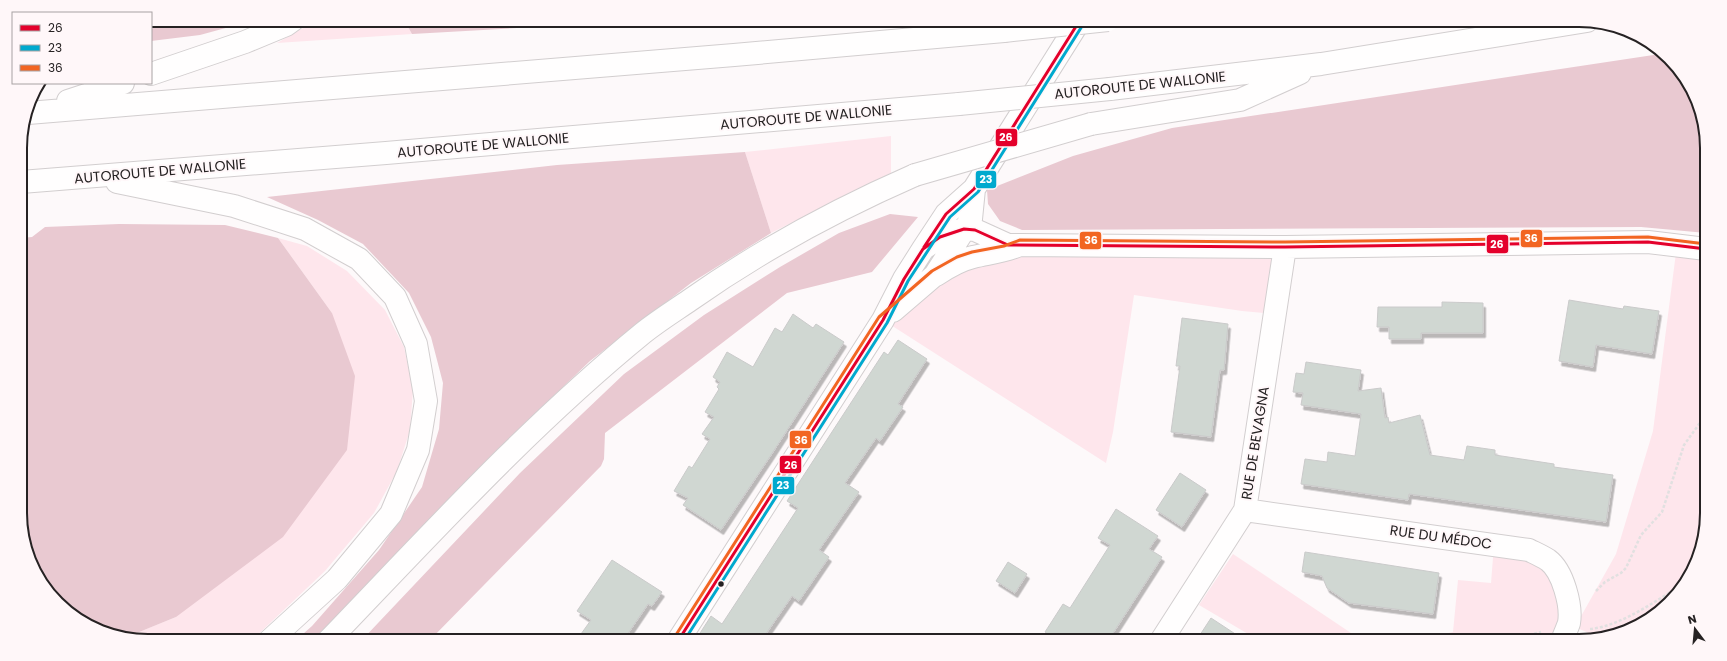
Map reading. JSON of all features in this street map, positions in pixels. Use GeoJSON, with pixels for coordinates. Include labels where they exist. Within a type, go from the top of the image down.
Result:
{"type":"FeatureCollection","features":[{"type":"Feature","properties":{"kind":"main road"},"geometry":{"type":"LineString","coordinates":[[152,74],[245,42],[281,27]]}},
{"type":"Feature","properties":{"kind":"main road"},"geometry":{"type":"LineString","coordinates":[[33,112],[734,55],[1042,27]]}},
{"type":"Feature","properties":{"kind":"main road"},"geometry":{"type":"LineString","coordinates":[[935,275],[952,231],[974,198],[1076,27]]}},
{"type":"Feature","properties":{"kind":"main road","name":"AUTOROUTE DE WALLONIE"},"geometry":{"type":"LineString","coordinates":[[27,181],[90,177],[958,104],[1110,89],[1321,64],[1550,27]]}},
{"type":"Feature","properties":{"kind":"main road"},"geometry":{"type":"LineString","coordinates":[[335,634],[504,458],[644,332],[720,279],[795,232],[868,195],[915,175],[1091,124],[1240,100],[1321,64]]}},
{"type":"Feature","properties":{"kind":"main road"},"geometry":{"type":"LineString","coordinates":[[33,111],[120,84]]}},
{"type":"Feature","properties":{"kind":"main road"},"geometry":{"type":"LineString","coordinates":[[90,177],[234,206],[305,229],[359,259],[395,297],[416,344],[426,401],[418,450],[391,514],[337,579],[278,634]]}},
{"type":"Feature","properties":{"kind":"main road"},"geometry":{"type":"LineString","coordinates":[[974,198],[980,220],[997,239]]}},
{"type":"Feature","properties":{"kind":"main road"},"geometry":{"type":"LineString","coordinates":[[682,634],[883,320],[904,279],[923,249],[952,231],[975,230],[1008,245],[1285,247],[1648,242],[1700,247]]}},
{"type":"Feature","properties":{"kind":"main road"},"geometry":{"type":"LineString","coordinates":[[952,231],[956,252],[973,257]]}},
{"type":"Feature","properties":{"kind":"main road"},"geometry":{"type":"LineString","coordinates":[[883,320],[935,275],[960,261],[973,257],[1005,252],[1020,245]]}},
{"type":"Feature","properties":{"kind":"main road","name":"RUE DE BEVAGNA"},"geometry":{"type":"LineString","coordinates":[[1165,634],[1245,510],[1285,247]]}},
{"type":"Feature","properties":{"kind":"main road","name":"RUE DU MÉDOC"},"geometry":{"type":"LineString","coordinates":[[1245,510],[1529,550],[1549,561],[1560,575],[1568,599],[1570,611],[1565,632]]}},
{"type":"Feature","properties":{"kind":"path"},"geometry":{"type":"LineString","coordinates":[[1596,591],[1605,582],[1621,573],[1626,568],[1641,535],[1662,512],[1684,445],[1700,423]]}},
{"type":"Feature","properties":{"kind":"path"},"geometry":{"type":"LineString","coordinates":[[1552,634],[1606,626],[1620,621],[1671,591]]}},
{"type":"Feature","properties":{"kind":"shaded area"},"geometry":{"type":"Polygon","coordinates":[[[152,27],[229,27],[200,35],[152,41],[152,27]]]}},
{"type":"Feature","properties":{"kind":"shaded area"},"geometry":{"type":"Polygon","coordinates":[[[305,27],[408,27],[412,34],[277,43],[305,27]]]}},
{"type":"Feature","properties":{"kind":"shaded area"},"geometry":{"type":"Polygon","coordinates":[[[408,27],[536,27],[412,34],[408,27]]]}},
{"type":"Feature","properties":{"kind":"shaded area"},"geometry":{"type":"Polygon","coordinates":[[[1656,55],[1670,68],[1680,81],[1694,109],[1698,125],[1700,148],[1700,232],[1641,227],[1022,230],[1000,221],[988,204],[987,190],[1073,156],[1172,128],[1656,55]]]}},
{"type":"Feature","properties":{"kind":"shaded area"},"geometry":{"type":"Polygon","coordinates":[[[891,136],[891,173],[771,233],[745,152],[891,136]]]}},
{"type":"Feature","properties":{"kind":"shaded area"},"geometry":{"type":"Polygon","coordinates":[[[745,152],[771,233],[691,283],[590,361],[515,433],[323,634],[303,634],[312,626],[379,550],[422,487],[439,429],[443,383],[431,337],[409,293],[363,244],[318,220],[267,197],[557,165],[745,152]]]}},
{"type":"Feature","properties":{"kind":"shaded area"},"geometry":{"type":"Polygon","coordinates":[[[890,214],[918,217],[872,272],[787,293],[605,433],[604,459],[601,466],[436,634],[368,634],[520,473],[624,374],[704,315],[780,267],[839,233],[890,214]]]}},
{"type":"Feature","properties":{"kind":"shaded area"},"geometry":{"type":"Polygon","coordinates":[[[119,224],[225,225],[278,238],[332,313],[355,376],[347,450],[283,537],[176,617],[136,633],[109,628],[81,614],[68,604],[47,580],[33,552],[29,536],[27,521],[27,237],[32,237],[45,227],[119,224]]]}},
{"type":"Feature","properties":{"kind":"shaded area"},"geometry":{"type":"Polygon","coordinates":[[[278,238],[307,246],[347,271],[385,310],[404,347],[413,390],[410,430],[397,471],[374,513],[325,571],[258,634],[136,633],[176,617],[332,313],[278,238]]]}},
{"type":"Feature","properties":{"kind":"shaded area"},"geometry":{"type":"Polygon","coordinates":[[[1677,245],[1700,248],[1700,513],[1698,536],[1694,552],[1680,580],[1670,593],[1653,609],[1639,618],[1618,628],[1590,634],[1575,627],[1616,554],[1653,431],[1677,245]]]}},
{"type":"Feature","properties":{"kind":"shaded area"},"geometry":{"type":"Polygon","coordinates":[[[1285,247],[1275,314],[1242,311],[1134,295],[1113,432],[1106,463],[883,320],[973,257],[1285,247]]]}},
{"type":"Feature","properties":{"kind":"shaded area"},"geometry":{"type":"Polygon","coordinates":[[[1494,545],[1560,575],[1562,634],[1444,634],[1453,632],[1458,580],[1491,583],[1494,545]]]}},
{"type":"Feature","properties":{"kind":"shaded area"},"geometry":{"type":"Polygon","coordinates":[[[1233,554],[1353,634],[1248,634],[1199,605],[1233,554]]]}},
{"type":"Feature","properties":{"kind":"building"},"geometry":{"type":"Polygon","coordinates":[[[1569,300],[1623,309],[1624,306],[1659,311],[1652,354],[1596,345],[1593,367],[1559,361],[1569,300]]]}},
{"type":"Feature","properties":{"kind":"building"},"geometry":{"type":"Polygon","coordinates":[[[1442,302],[1483,303],[1483,333],[1421,333],[1421,339],[1389,339],[1389,327],[1377,327],[1378,307],[1442,307],[1442,302]]]}},
{"type":"Feature","properties":{"kind":"building"},"geometry":{"type":"Polygon","coordinates":[[[793,314],[813,328],[816,324],[844,342],[721,530],[683,505],[688,498],[674,491],[689,466],[692,468],[710,439],[702,434],[714,417],[705,412],[719,389],[717,387],[720,382],[713,377],[727,352],[753,367],[775,328],[782,332],[793,314]]]}},
{"type":"Feature","properties":{"kind":"building"},"geometry":{"type":"Polygon","coordinates":[[[1182,318],[1228,324],[1224,370],[1220,370],[1211,437],[1171,432],[1180,366],[1176,366],[1182,318]]]}},
{"type":"Feature","properties":{"kind":"building"},"geometry":{"type":"Polygon","coordinates":[[[898,340],[927,359],[898,404],[903,407],[880,441],[876,438],[845,483],[859,492],[819,550],[829,557],[799,601],[792,596],[766,634],[699,634],[711,616],[722,624],[798,508],[787,501],[884,352],[888,355],[898,340]]]}},
{"type":"Feature","properties":{"kind":"building"},"geometry":{"type":"Polygon","coordinates":[[[1306,362],[1361,370],[1358,391],[1381,388],[1385,418],[1388,417],[1389,423],[1420,415],[1430,455],[1464,460],[1467,446],[1495,450],[1495,455],[1554,464],[1554,467],[1613,475],[1606,522],[1409,494],[1408,500],[1301,484],[1305,459],[1327,462],[1328,452],[1355,456],[1361,414],[1301,405],[1303,393],[1293,392],[1296,373],[1304,374],[1306,362]]]}},
{"type":"Feature","properties":{"kind":"building"},"geometry":{"type":"Polygon","coordinates":[[[1180,473],[1206,490],[1182,527],[1156,510],[1180,473]]]}},
{"type":"Feature","properties":{"kind":"building"},"geometry":{"type":"Polygon","coordinates":[[[1116,509],[1158,536],[1149,549],[1162,557],[1112,634],[1048,634],[1045,632],[1063,604],[1070,608],[1110,545],[1098,538],[1116,509]]]}},
{"type":"Feature","properties":{"kind":"building"},"geometry":{"type":"Polygon","coordinates":[[[1305,552],[1439,573],[1433,614],[1349,603],[1327,588],[1322,576],[1302,572],[1305,552]]]}},
{"type":"Feature","properties":{"kind":"building"},"geometry":{"type":"Polygon","coordinates":[[[612,560],[662,592],[652,606],[648,604],[628,634],[581,634],[591,620],[577,611],[612,560]]]}},
{"type":"Feature","properties":{"kind":"building"},"geometry":{"type":"Polygon","coordinates":[[[1008,562],[1027,574],[1015,593],[996,581],[1008,562]]]}},
{"type":"Feature","properties":{"kind":"building"},"geometry":{"type":"Polygon","coordinates":[[[1211,618],[1235,634],[1201,634],[1211,618]]]}},
{"type":"Feature","properties":{"kind":"transit line","name":"26"},"geometry":{"type":"LineString","coordinates":[[924,247],[946,214],[974,189],[1076,27]]}},
{"type":"Feature","properties":{"kind":"transit line","name":"23"},"geometry":{"type":"LineString","coordinates":[[688,634],[887,323],[908,281],[950,217],[978,192],[1081,27]]}},
{"type":"Feature","properties":{"kind":"transit line","name":"26"},"geometry":{"type":"LineString","coordinates":[[682,634],[883,320],[904,279],[923,249],[940,237],[964,229],[975,230],[1008,245],[1285,247],[1648,242],[1700,248]]}},
{"type":"Feature","properties":{"kind":"transit line","name":"36"},"geometry":{"type":"LineString","coordinates":[[677,634],[879,317],[932,271],[957,257],[972,252],[1004,246],[1020,240],[1285,242],[1648,237],[1700,243]]}}]}
